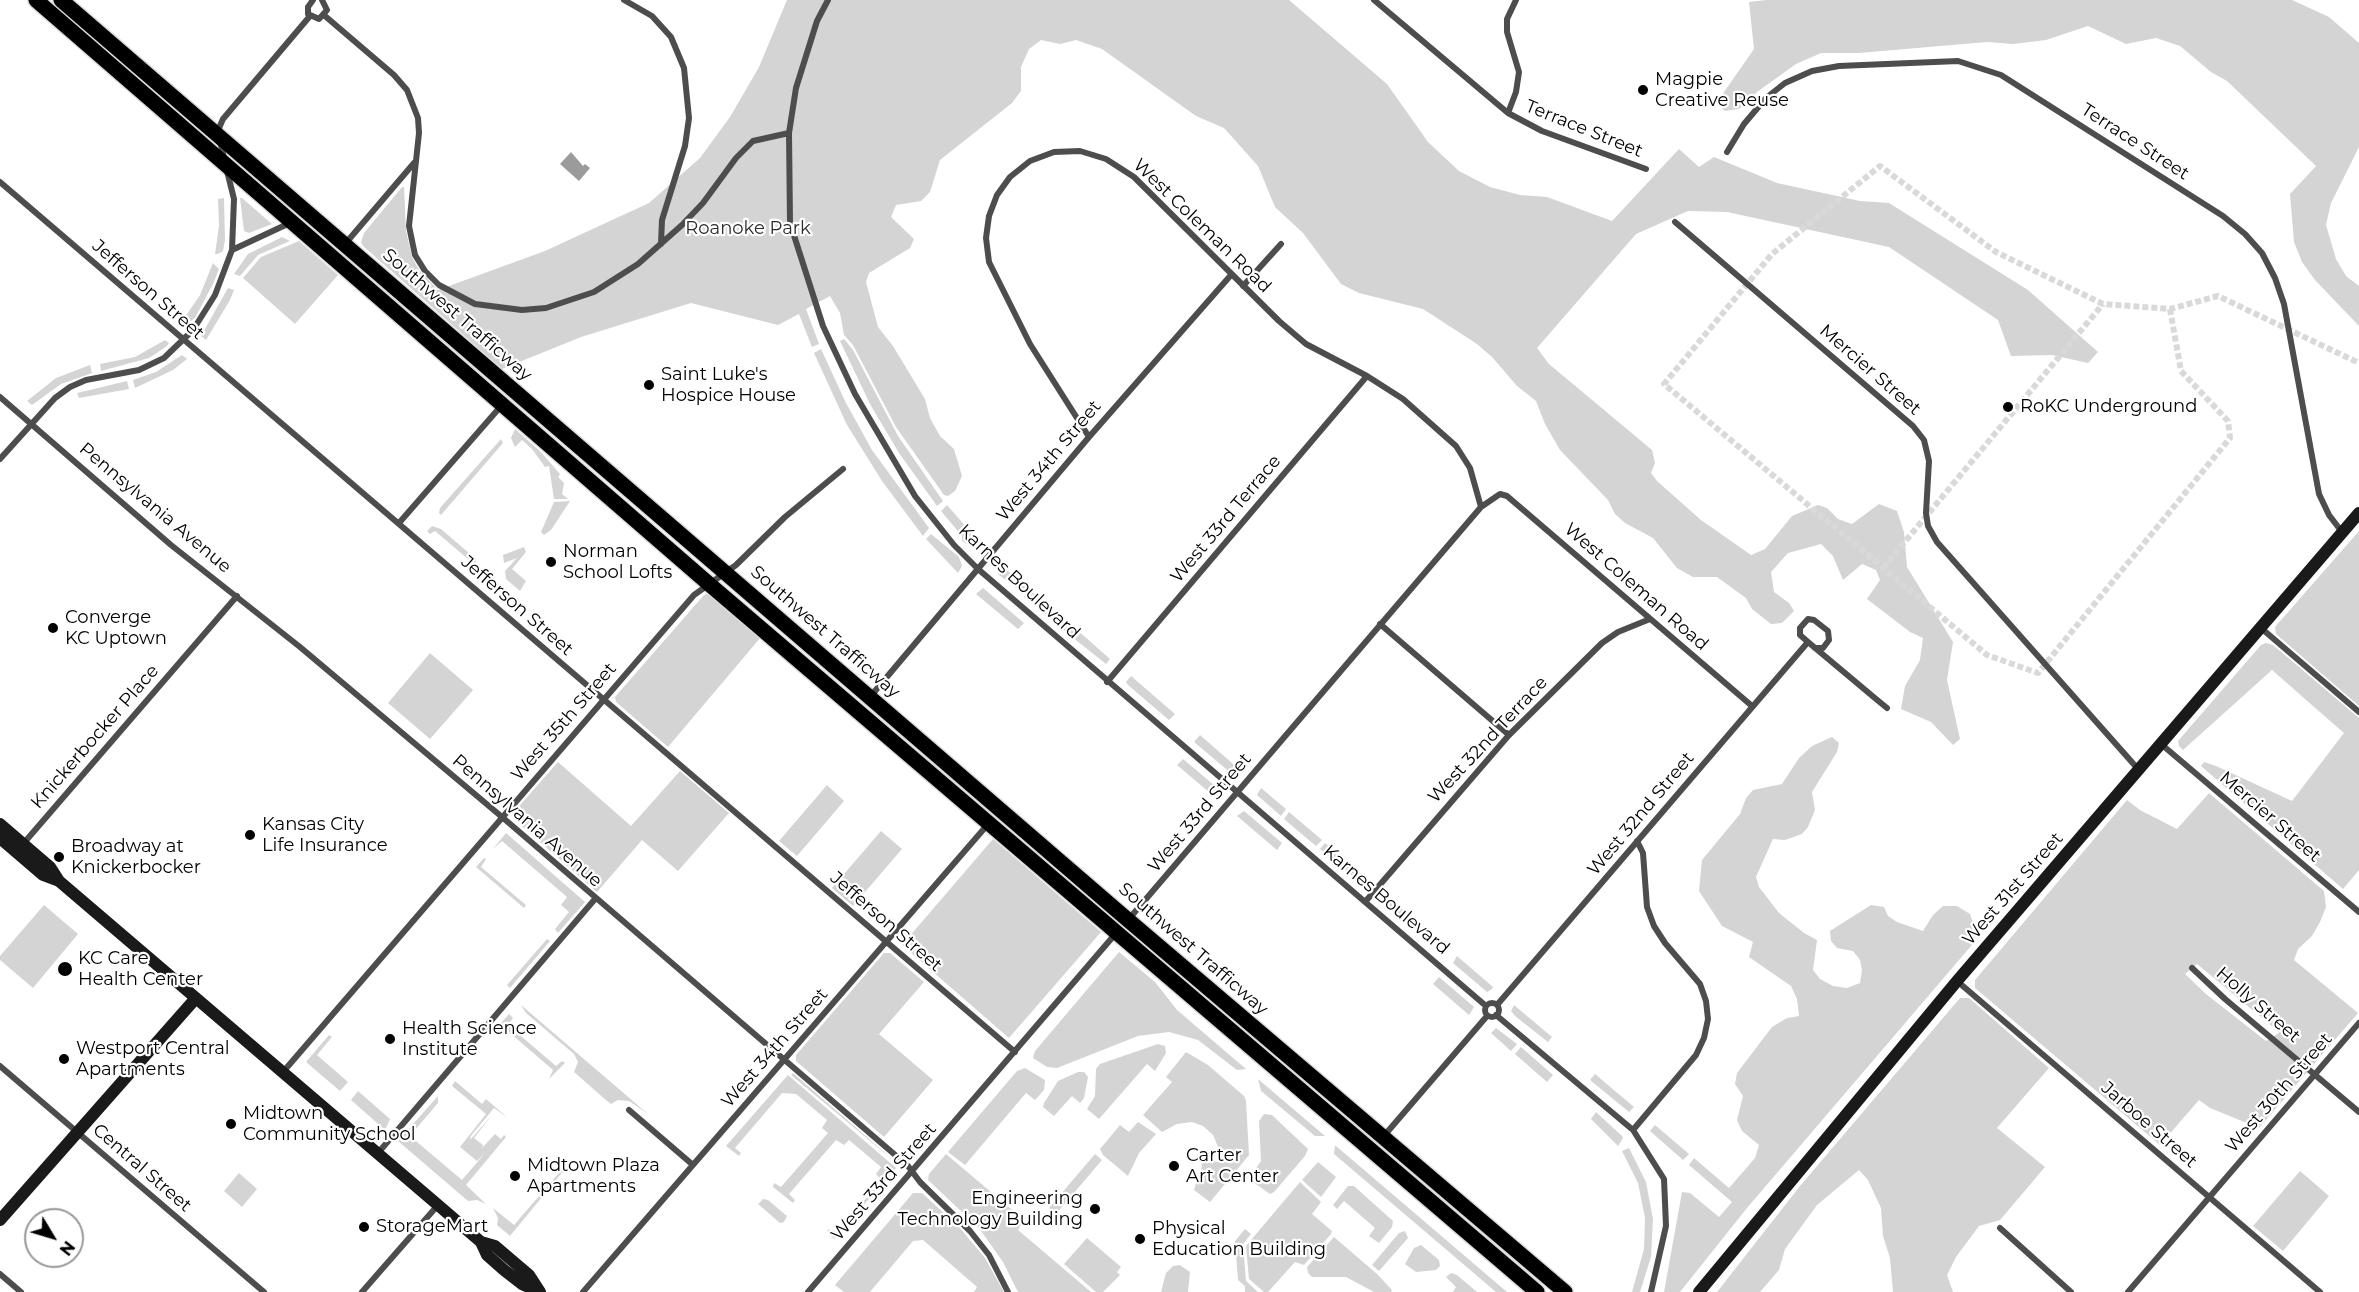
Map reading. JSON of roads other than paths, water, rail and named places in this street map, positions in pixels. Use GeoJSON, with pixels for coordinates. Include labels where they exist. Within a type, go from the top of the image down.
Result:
{"type":"FeatureCollection","features":[{"type":"Feature","properties":{"kind":"main road","name":"Southwest Trafficway"},"geometry":{"type":"LineString","coordinates":[[36,0],[709,584],[1538,1292]]}},
{"type":"Feature","properties":{"kind":"main road","name":"Southwest Trafficway"},"geometry":{"type":"LineString","coordinates":[[61,0],[1128,920],[1565,1292]]}},
{"type":"Feature","properties":{"kind":"main road","name":"West 31st Street"},"geometry":{"type":"LineString","coordinates":[[1699,1292],[1957,981],[2359,513]]}},
{"type":"Feature","properties":{"kind":"main road"},"geometry":{"type":"LineString","coordinates":[[0,824],[50,867],[59,881],[481,1242],[487,1255],[504,1270],[522,1284],[539,1292]]}},
{"type":"Feature","properties":{"kind":"main road"},"geometry":{"type":"LineString","coordinates":[[0,838],[43,875],[59,881]]}},
{"type":"Feature","properties":{"kind":"main road"},"geometry":{"type":"LineString","coordinates":[[0,1220],[196,998]]}},
{"type":"Feature","properties":{"kind":"street"},"geometry":{"type":"LineString","coordinates":[[309,1],[307,10],[310,16],[319,19],[327,10],[324,0]]}},
{"type":"Feature","properties":{"kind":"street"},"geometry":{"type":"LineString","coordinates":[[624,0],[650,14],[671,37],[684,68],[689,118],[685,146],[662,220],[661,244]]}},
{"type":"Feature","properties":{"kind":"street","name":"Karnes Boulevard"},"geometry":{"type":"LineString","coordinates":[[828,0],[817,21],[796,88],[789,133],[790,223],[823,326],[855,394],[915,496],[954,545],[978,569],[1486,1006]]}},
{"type":"Feature","properties":{"kind":"street","name":"Terrace Street"},"geometry":{"type":"LineString","coordinates":[[1374,0],[1508,113],[1542,131],[1646,170]]}},
{"type":"Feature","properties":{"kind":"street"},"geometry":{"type":"LineString","coordinates":[[1508,113],[1516,92],[1519,72],[1507,32],[1507,19],[1516,0]]}},
{"type":"Feature","properties":{"kind":"street"},"geometry":{"type":"LineString","coordinates":[[0,459],[55,398],[70,387],[86,380],[139,370],[164,358],[184,340],[215,295],[232,250],[234,199],[219,128],[223,119],[310,16]]}},
{"type":"Feature","properties":{"kind":"street"},"geometry":{"type":"LineString","coordinates":[[324,16],[394,75],[407,90],[418,118],[409,226],[415,255],[425,271],[439,285],[475,304],[522,310],[570,302],[616,280],[661,244],[703,203],[736,158],[753,141],[789,133]]}},
{"type":"Feature","properties":{"kind":"street","name":"Terrace Street"},"geometry":{"type":"LineString","coordinates":[[1727,152],[1744,124],[1766,98],[1785,83],[1812,70],[1839,66],[1958,61],[2001,75],[2223,216],[2245,234],[2262,254],[2275,278],[2284,304],[2319,494],[2329,515],[2343,532]]}},
{"type":"Feature","properties":{"kind":"street","name":"West Coleman Road"},"geometry":{"type":"LineString","coordinates":[[1089,437],[1030,344],[989,262],[986,238],[989,216],[997,195],[1010,177],[1030,161],[1054,152],[1080,151],[1106,159],[1134,177],[1231,275],[1306,344],[1367,376],[1404,399],[1456,446],[1470,468],[1481,507]]}},
{"type":"Feature","properties":{"kind":"street"},"geometry":{"type":"LineString","coordinates":[[345,244],[414,164]]}},
{"type":"Feature","properties":{"kind":"street","name":"Jefferson Street"},"geometry":{"type":"LineString","coordinates":[[0,182],[1015,1052]]}},
{"type":"Feature","properties":{"kind":"street"},"geometry":{"type":"LineString","coordinates":[[232,250],[292,222]]}},
{"type":"Feature","properties":{"kind":"street","name":"Mercier Street"},"geometry":{"type":"LineString","coordinates":[[1675,222],[1913,426],[1924,440],[1929,461],[1926,513],[1928,526],[1937,542],[2139,770]]}},
{"type":"Feature","properties":{"kind":"street"},"geometry":{"type":"LineString","coordinates":[[1243,286],[1281,244]]}},
{"type":"Feature","properties":{"kind":"street","name":"West 34th Street"},"geometry":{"type":"LineString","coordinates":[[870,697],[1089,437],[1231,275]]}},
{"type":"Feature","properties":{"kind":"street","name":"West 33rd Terrace"},"geometry":{"type":"LineString","coordinates":[[1107,682],[1367,376]]}},
{"type":"Feature","properties":{"kind":"street","name":"Pennsylvania Avenue"},"geometry":{"type":"LineString","coordinates":[[0,397],[171,544],[237,596],[502,817],[913,1171],[920,1182],[970,1231],[989,1255],[1008,1292]]}},
{"type":"Feature","properties":{"kind":"street"},"geometry":{"type":"LineString","coordinates":[[399,523],[502,405]]}},
{"type":"Feature","properties":{"kind":"street","name":"West 35th Street"},"geometry":{"type":"LineString","coordinates":[[283,1072],[694,596],[736,566],[785,517],[843,469]]}},
{"type":"Feature","properties":{"kind":"street","name":"West Coleman Road"},"geometry":{"type":"LineString","coordinates":[[1500,494],[1507,496],[1752,706]]}},
{"type":"Feature","properties":{"kind":"street","name":"West 33rd Street"},"geometry":{"type":"LineString","coordinates":[[808,1292],[1481,507],[1500,494]]}},
{"type":"Feature","properties":{"kind":"street","name":"Knickerbocker Place"},"geometry":{"type":"LineString","coordinates":[[23,844],[237,596]]}},
{"type":"Feature","properties":{"kind":"street"},"geometry":{"type":"LineString","coordinates":[[1815,648],[1823,648],[1829,640],[1828,631],[1814,620],[1808,619],[1800,628],[1800,635],[1815,648],[1887,708]]}},
{"type":"Feature","properties":{"kind":"street","name":"West 32nd Terrace"},"geometry":{"type":"LineString","coordinates":[[1365,902],[1509,735],[1602,643],[1618,632],[1650,620]]}},
{"type":"Feature","properties":{"kind":"street"},"geometry":{"type":"LineString","coordinates":[[1380,624],[1509,735]]}},
{"type":"Feature","properties":{"kind":"street"},"geometry":{"type":"LineString","coordinates":[[2261,628],[2359,712]]}},
{"type":"Feature","properties":{"kind":"street","name":"West 32nd Street"},"geometry":{"type":"LineString","coordinates":[[1497,1005],[1808,642]]}},
{"type":"Feature","properties":{"kind":"street","name":"Mercier Street"},"geometry":{"type":"LineString","coordinates":[[2161,744],[2359,912]]}},
{"type":"Feature","properties":{"kind":"street","name":"West 34th Street"},"geometry":{"type":"LineString","coordinates":[[583,1292],[989,823]]}},
{"type":"Feature","properties":{"kind":"street"},"geometry":{"type":"LineString","coordinates":[[1633,1130],[1696,1055],[1704,1038],[1708,1018],[1706,1001],[1700,984],[1665,944],[1654,926],[1647,907],[1643,853],[1637,842]]}},
{"type":"Feature","properties":{"kind":"street"},"geometry":{"type":"LineString","coordinates":[[378,1154],[595,899]]}},
{"type":"Feature","properties":{"kind":"street","name":"Holly Street"},"geometry":{"type":"LineString","coordinates":[[2192,968],[2225,999],[2359,1112]]}},
{"type":"Feature","properties":{"kind":"street","name":"Jarboe Street"},"geometry":{"type":"LineString","coordinates":[[1957,981],[2320,1292]]}},
{"type":"Feature","properties":{"kind":"street"},"geometry":{"type":"LineString","coordinates":[[1487,1016],[1486,1006],[1492,1003],[1499,1009],[1496,1015]]}},
{"type":"Feature","properties":{"kind":"street"},"geometry":{"type":"LineString","coordinates":[[1383,1138],[1487,1016],[1496,1015],[1633,1130],[1664,1179],[1666,1226],[1651,1292]]}},
{"type":"Feature","properties":{"kind":"street","name":"West 30th Street"},"geometry":{"type":"LineString","coordinates":[[2128,1292],[2359,1023]]}},
{"type":"Feature","properties":{"kind":"street","name":"Central Street"},"geometry":{"type":"LineString","coordinates":[[0,1066],[264,1292]]}},
{"type":"Feature","properties":{"kind":"street"},"geometry":{"type":"LineString","coordinates":[[629,1110],[693,1166]]}},
{"type":"Feature","properties":{"kind":"street"},"geometry":{"type":"LineString","coordinates":[[362,1292],[438,1205]]}},
{"type":"Feature","properties":{"kind":"street"},"geometry":{"type":"LineString","coordinates":[[2000,1228],[2071,1292]]}},
{"type":"Feature","properties":{"kind":"street"},"geometry":{"type":"LineString","coordinates":[[0,1274],[21,1292]]}},
{"type":"Feature","properties":{"kind":"tunnel"},"geometry":{"type":"LineString","coordinates":[[2170,309],[2181,371],[2228,421],[2230,438],[2038,673],[1987,655],[1664,384],[1772,254],[1880,166],[1996,252],[2103,304],[2170,309],[2218,296],[2359,363]]}},
{"type":"Feature","properties":{"kind":"tunnel"},"geometry":{"type":"LineString","coordinates":[[1883,568],[2103,304]]}},
{"type":"Feature","properties":{"kind":"place","name":"Magpie Creative Reuse"},"geometry":{"type":"Point","coordinates":[1643,90]}},
{"type":"Feature","properties":{"kind":"place","name":"Saint Luke's Hospice House"},"geometry":{"type":"Point","coordinates":[649,385]}},
{"type":"Feature","properties":{"kind":"place","name":"RoKC Underground"},"geometry":{"type":"Point","coordinates":[2008,407]}},
{"type":"Feature","properties":{"kind":"place","name":"Norman School Lofts"},"geometry":{"type":"Point","coordinates":[551,562]}},
{"type":"Feature","properties":{"kind":"place","name":"Converge KC Uptown"},"geometry":{"type":"Point","coordinates":[53,628]}},
{"type":"Feature","properties":{"kind":"place","name":"Kansas City Life Insurance"},"geometry":{"type":"Point","coordinates":[250,835]}},
{"type":"Feature","properties":{"kind":"place","name":"Broadway at Knickerbocker"},"geometry":{"type":"Point","coordinates":[59,857]}},
{"type":"Feature","properties":{"kind":"place","name":"KC Care Health Center"},"geometry":{"type":"Point","coordinates":[65,969]}},
{"type":"Feature","properties":{"kind":"place","name":"Health Science Institute"},"geometry":{"type":"Point","coordinates":[390,1039]}},
{"type":"Feature","properties":{"kind":"place","name":"Westport Central Apartments"},"geometry":{"type":"Point","coordinates":[64,1059]}},
{"type":"Feature","properties":{"kind":"place","name":"Midtown Community School"},"geometry":{"type":"Point","coordinates":[231,1124]}},
{"type":"Feature","properties":{"kind":"place","name":"Carter Art Center"},"geometry":{"type":"Point","coordinates":[1174,1166]}},
{"type":"Feature","properties":{"kind":"place","name":"Midtown Plaza Apartments"},"geometry":{"type":"Point","coordinates":[515,1176]}},
{"type":"Feature","properties":{"kind":"place","name":"Engineering Technology Building"},"geometry":{"type":"Point","coordinates":[1095,1209]}},
{"type":"Feature","properties":{"kind":"place","name":"StorageMart"},"geometry":{"type":"Point","coordinates":[364,1227]}},
{"type":"Feature","properties":{"kind":"place","name":"Physical Education Building"},"geometry":{"type":"Point","coordinates":[1140,1239]}},
{"type":"Feature","properties":{"kind":"park label","name":"Roanoke Park"},"geometry":{"type":"Point","coordinates":[748,229]}}]}
